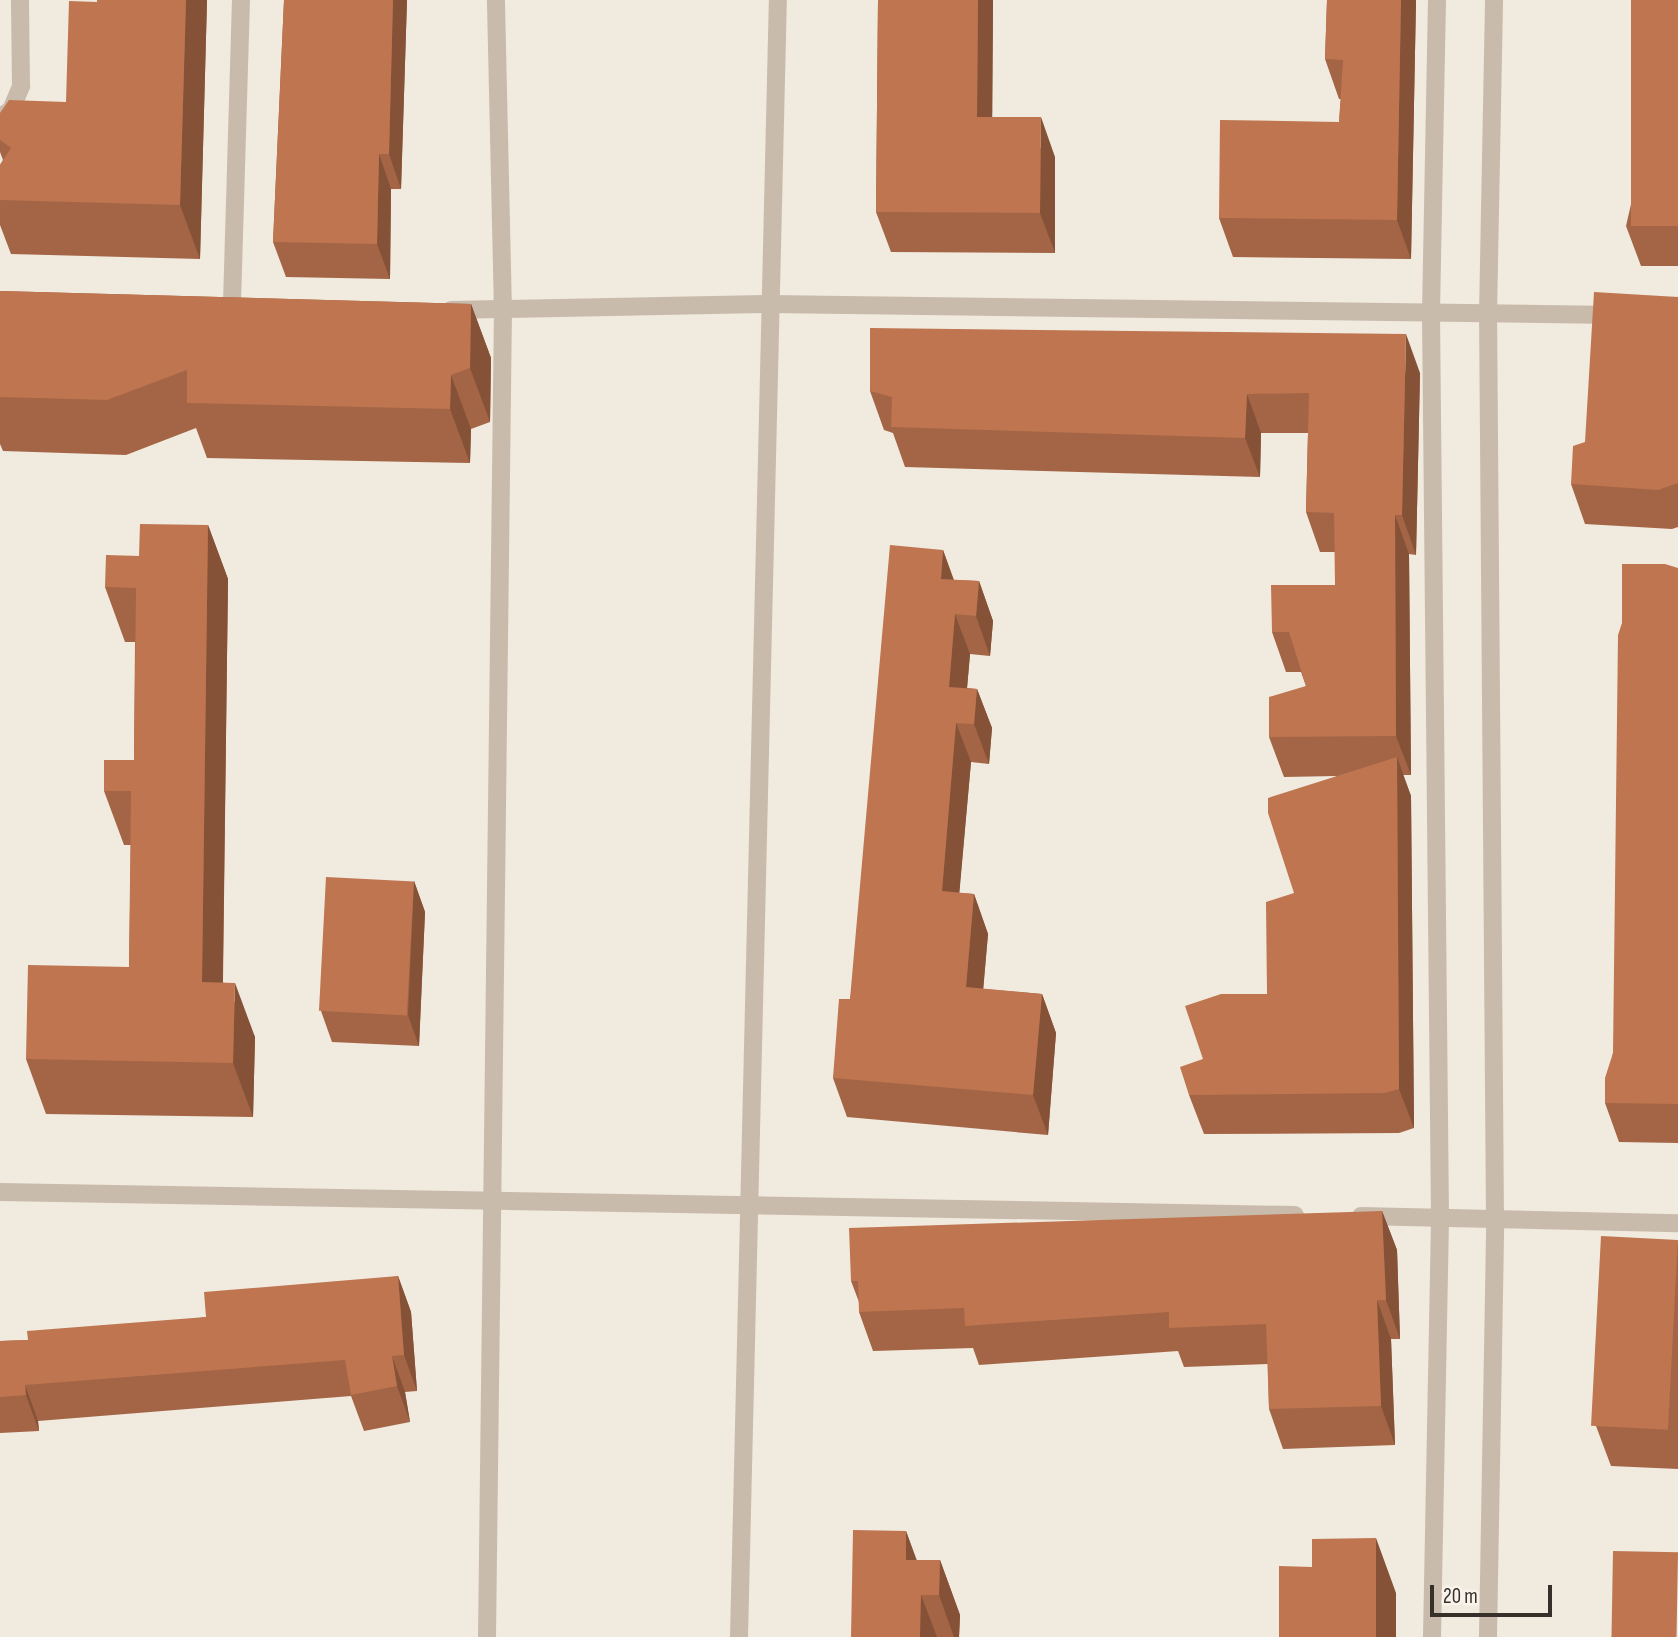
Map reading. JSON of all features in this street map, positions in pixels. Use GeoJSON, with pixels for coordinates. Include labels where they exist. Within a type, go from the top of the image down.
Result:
{"type":"FeatureCollection","features":[{"type":"Feature","properties":{"kind":"street"},"geometry":{"type":"LineString","coordinates":[[0,117],[11,110],[21,86],[20,0]]}},
{"type":"Feature","properties":{"kind":"street"},"geometry":{"type":"LineString","coordinates":[[232,303],[241,0]]}},
{"type":"Feature","properties":{"kind":"street"},"geometry":{"type":"LineString","coordinates":[[487,1637],[503,312],[496,0]]}},
{"type":"Feature","properties":{"kind":"street"},"geometry":{"type":"LineString","coordinates":[[739,1637],[746,1203],[778,0]]}},
{"type":"Feature","properties":{"kind":"street"},"geometry":{"type":"LineString","coordinates":[[1432,1637],[1440,1218],[1432,312],[1437,0]]}},
{"type":"Feature","properties":{"kind":"street"},"geometry":{"type":"LineString","coordinates":[[1488,1637],[1495,1219],[1488,315],[1494,0]]}},
{"type":"Feature","properties":{"kind":"street"},"geometry":{"type":"LineString","coordinates":[[435,310],[503,312],[770,304],[1637,315]]}},
{"type":"Feature","properties":{"kind":"street"},"geometry":{"type":"LineString","coordinates":[[0,1192],[494,1198],[1315,1215]]}},
{"type":"Feature","properties":{"kind":"street"},"geometry":{"type":"LineString","coordinates":[[1343,1216],[1678,1223]]}},
{"type":"Feature","properties":{"kind":"building"},"geometry":{"type":"Polygon","coordinates":[[[186,0],[180,205],[0,200],[0,165],[11,148],[0,140],[0,113],[9,100],[66,102],[69,1],[186,0]]]}},
{"type":"Feature","properties":{"kind":"building"},"geometry":{"type":"Polygon","coordinates":[[[284,0],[393,0],[389,154],[379,154],[377,244],[273,242],[284,0]]]}},
{"type":"Feature","properties":{"kind":"building"},"geometry":{"type":"Polygon","coordinates":[[[878,0],[978,0],[977,117],[1041,117],[1040,213],[876,212],[878,0]]]}},
{"type":"Feature","properties":{"kind":"building"},"geometry":{"type":"Polygon","coordinates":[[[1327,0],[1401,0],[1397,220],[1219,218],[1220,120],[1339,122],[1343,60],[1325,59],[1327,0]]]}},
{"type":"Feature","properties":{"kind":"building"},"geometry":{"type":"Polygon","coordinates":[[[1631,0],[1678,0],[1678,226],[1631,226],[1631,0]]]}},
{"type":"Feature","properties":{"kind":"building"},"geometry":{"type":"Polygon","coordinates":[[[0,291],[471,304],[470,368],[451,375],[450,409],[187,403],[187,370],[107,400],[0,397],[0,291]]]}},
{"type":"Feature","properties":{"kind":"building"},"geometry":{"type":"Polygon","coordinates":[[[1594,292],[1678,297],[1678,483],[1658,490],[1571,484],[1573,446],[1585,442],[1594,292]]]}},
{"type":"Feature","properties":{"kind":"building"},"geometry":{"type":"Polygon","coordinates":[[[870,328],[1406,334],[1402,515],[1395,515],[1396,736],[1269,737],[1269,697],[1306,686],[1289,632],[1272,632],[1271,585],[1335,585],[1334,513],[1306,512],[1309,393],[1247,394],[1245,438],[891,427],[892,397],[870,391],[870,328]]]}},
{"type":"Feature","properties":{"kind":"building"},"geometry":{"type":"Polygon","coordinates":[[[140,524],[208,525],[202,982],[235,983],[233,1063],[26,1059],[28,965],[129,967],[131,791],[104,791],[104,760],[134,760],[136,588],[105,587],[106,555],[139,556],[140,524]]]}},
{"type":"Feature","properties":{"kind":"building"},"geometry":{"type":"Polygon","coordinates":[[[890,545],[943,550],[941,579],[979,581],[976,616],[955,614],[949,687],[977,689],[974,724],[956,723],[942,891],[974,894],[966,987],[1042,994],[1033,1095],[833,1078],[839,999],[850,999],[890,545]]]}},
{"type":"Feature","properties":{"kind":"building"},"geometry":{"type":"Polygon","coordinates":[[[1622,564],[1665,564],[1678,568],[1678,1104],[1605,1103],[1605,1078],[1613,1053],[1618,635],[1622,623],[1622,564]]]}},
{"type":"Feature","properties":{"kind":"building"},"geometry":{"type":"Polygon","coordinates":[[[1397,757],[1399,1089],[1385,1093],[1189,1095],[1180,1067],[1203,1059],[1185,1006],[1221,994],[1267,994],[1266,902],[1294,893],[1268,813],[1268,798],[1397,757]]]}},
{"type":"Feature","properties":{"kind":"building"},"geometry":{"type":"Polygon","coordinates":[[[326,877],[414,882],[407,1015],[319,1011],[326,877]]]}},
{"type":"Feature","properties":{"kind":"building"},"geometry":{"type":"Polygon","coordinates":[[[1382,1211],[1386,1300],[1377,1300],[1381,1406],[1269,1409],[1266,1324],[1169,1328],[1169,1312],[965,1326],[964,1308],[859,1312],[858,1281],[851,1281],[849,1228],[1382,1211]]]}},
{"type":"Feature","properties":{"kind":"building"},"geometry":{"type":"Polygon","coordinates":[[[1601,1236],[1678,1240],[1668,1430],[1591,1426],[1601,1236]]]}},
{"type":"Feature","properties":{"kind":"building"},"geometry":{"type":"Polygon","coordinates":[[[398,1276],[404,1355],[392,1356],[397,1386],[351,1395],[345,1360],[25,1385],[26,1395],[0,1397],[0,1341],[28,1340],[27,1331],[206,1317],[204,1292],[398,1276]]]}},
{"type":"Feature","properties":{"kind":"building"},"geometry":{"type":"Polygon","coordinates":[[[853,1530],[906,1531],[906,1560],[940,1560],[939,1595],[921,1595],[920,1637],[851,1637],[853,1530]]]}},
{"type":"Feature","properties":{"kind":"building"},"geometry":{"type":"Polygon","coordinates":[[[1376,1538],[1376,1637],[1279,1637],[1279,1566],[1312,1567],[1312,1539],[1376,1538]]]}},
{"type":"Feature","properties":{"kind":"building"},"geometry":{"type":"Polygon","coordinates":[[[1613,1551],[1678,1552],[1677,1637],[1611,1637],[1613,1551]]]}}]}
